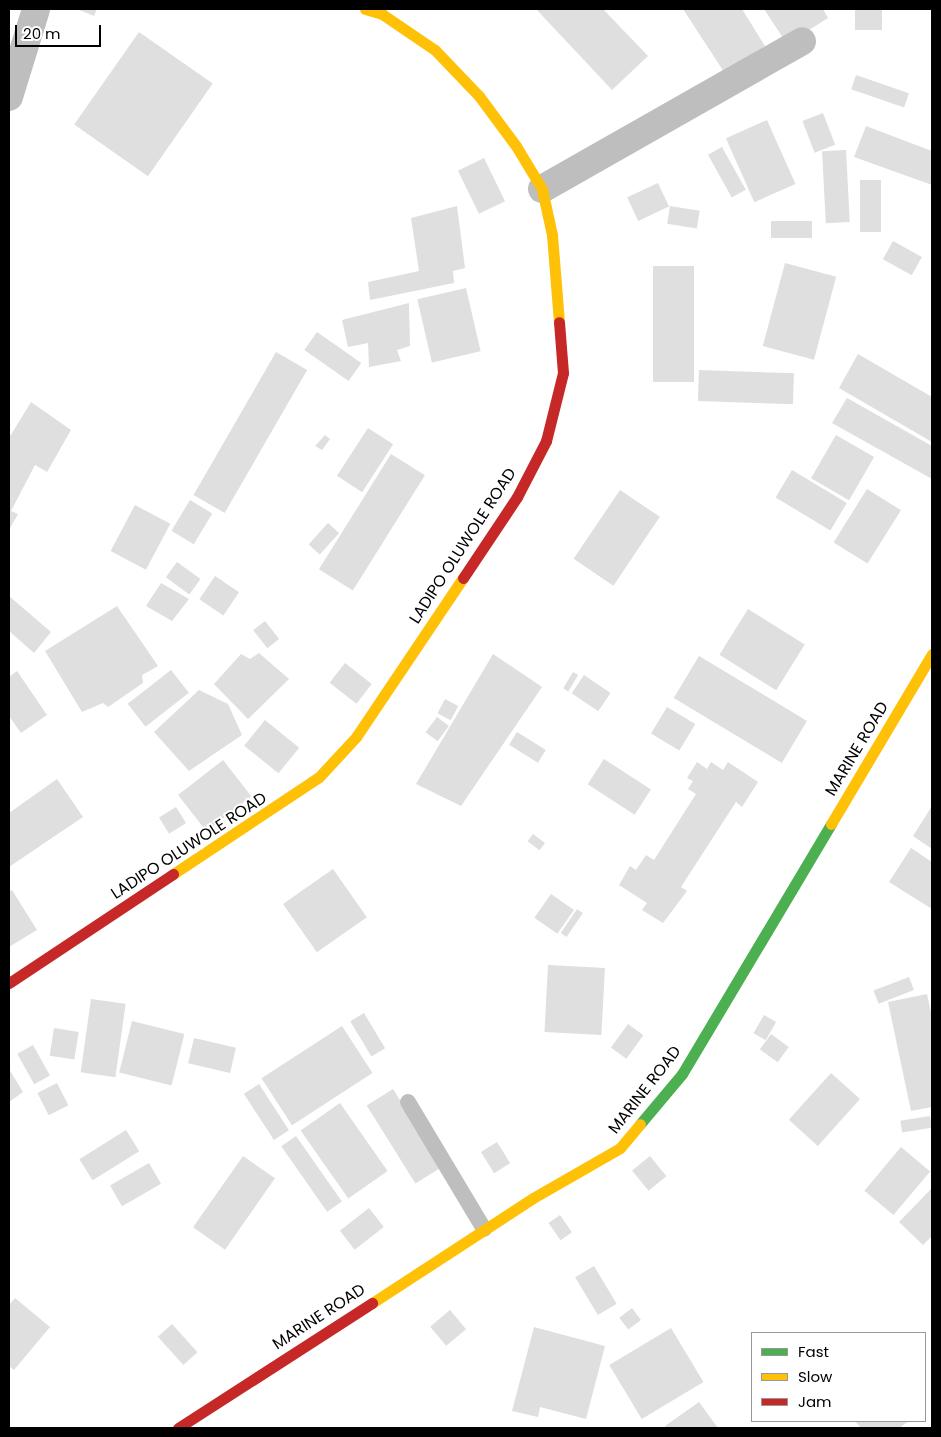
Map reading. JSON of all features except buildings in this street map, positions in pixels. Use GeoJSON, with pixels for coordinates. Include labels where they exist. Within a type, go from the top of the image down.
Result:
{"type":"FeatureCollection","features":[{"type":"Feature","properties":{"kind":"street"},"geometry":{"type":"LineString","coordinates":[[9,97],[36,9]]}},
{"type":"Feature","properties":{"kind":"street","name":"LADIPO OLUWOLE ROAD"},"geometry":{"type":"LineString","coordinates":[[9,983],[281,805],[320,777],[362,729],[517,497],[546,441],[563,373],[552,235],[542,190],[516,146],[479,96],[435,50],[382,14],[365,9]]}},
{"type":"Feature","properties":{"kind":"street"},"geometry":{"type":"LineString","coordinates":[[542,190],[802,41]]}},
{"type":"Feature","properties":{"kind":"street","name":"MARINE ROAD"},"geometry":{"type":"LineString","coordinates":[[178,1428],[484,1230],[620,1148],[682,1074],[932,654]]}},
{"type":"Feature","properties":{"kind":"lane"},"geometry":{"type":"LineString","coordinates":[[408,1102],[484,1230]]}},
{"type":"Feature","properties":{"kind":"traffic: fast"},"geometry":{"type":"LineString","coordinates":[[640,1124],[682,1074],[831,824]]}},
{"type":"Feature","properties":{"kind":"traffic: slow"},"geometry":{"type":"LineString","coordinates":[[365,9],[382,14],[435,50],[479,96],[516,146],[542,189],[552,235],[559,322]]}},
{"type":"Feature","properties":{"kind":"traffic: slow"},"geometry":{"type":"LineString","coordinates":[[173,874],[319,777],[356,737],[463,578]]}},
{"type":"Feature","properties":{"kind":"traffic: slow"},"geometry":{"type":"LineString","coordinates":[[831,824],[932,654]]}},
{"type":"Feature","properties":{"kind":"traffic: slow"},"geometry":{"type":"LineString","coordinates":[[372,1303],[533,1198],[620,1148],[640,1124]]}},
{"type":"Feature","properties":{"kind":"traffic: jam"},"geometry":{"type":"LineString","coordinates":[[463,578],[517,497],[546,441],[563,373],[559,322]]}},
{"type":"Feature","properties":{"kind":"traffic: jam"},"geometry":{"type":"LineString","coordinates":[[9,983],[173,874]]}},
{"type":"Feature","properties":{"kind":"traffic: jam"},"geometry":{"type":"LineString","coordinates":[[178,1428],[372,1303]]}}]}
